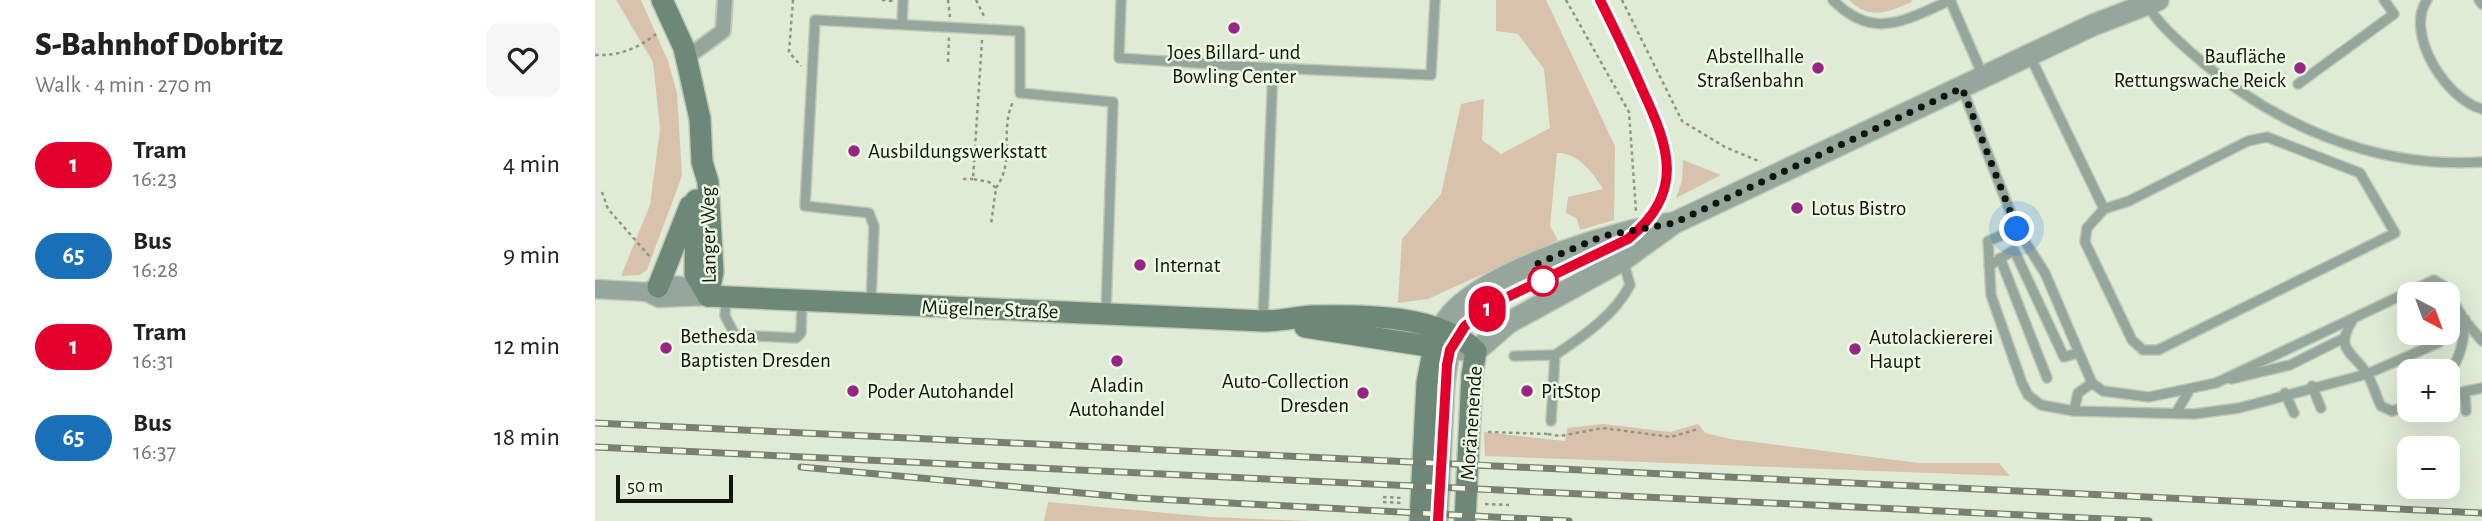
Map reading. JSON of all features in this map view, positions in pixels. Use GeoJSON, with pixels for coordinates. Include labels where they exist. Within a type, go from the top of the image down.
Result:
{"type":"FeatureCollection","features":[{"type":"Feature","properties":{"kind":"main road","name":"Langer Weg"},"geometry":{"type":"LineString","coordinates":[[662,0],[673,21],[686,58],[700,119],[702,162],[708,182],[717,296]]}},
{"type":"Feature","properties":{"kind":"main road","name":"Langer Weg"},"geometry":{"type":"LineString","coordinates":[[702,162],[696,184],[695,274],[717,296]]}},
{"type":"Feature","properties":{"kind":"main road"},"geometry":{"type":"LineString","coordinates":[[652,290],[687,215],[696,184]]}},
{"type":"Feature","properties":{"kind":"main road","name":"Mügelner Straße"},"geometry":{"type":"LineString","coordinates":[[717,296],[1268,321],[1311,316],[1400,320],[1424,322],[1453,343]]}},
{"type":"Feature","properties":{"kind":"main road"},"geometry":{"type":"LineString","coordinates":[[1420,521],[1427,383],[1453,343]]}},
{"type":"Feature","properties":{"kind":"main road","name":"Moränenende"},"geometry":{"type":"LineString","coordinates":[[1453,343],[1470,396],[1465,521]]}},
{"type":"Feature","properties":{"kind":"street"},"geometry":{"type":"LineString","coordinates":[[686,58],[723,31],[725,0]]}},
{"type":"Feature","properties":{"kind":"street"},"geometry":{"type":"LineString","coordinates":[[1674,223],[1603,236],[1489,286],[1457,308],[1453,343],[1509,323],[1623,260],[1674,223],[2029,54],[2152,2]]}},
{"type":"Feature","properties":{"kind":"street"},"geometry":{"type":"LineString","coordinates":[[595,289],[652,290],[688,285],[717,296]]}},
{"type":"Feature","properties":{"kind":"lane"},"geometry":{"type":"LineString","coordinates":[[902,24],[903,0]]}},
{"type":"Feature","properties":{"kind":"lane"},"geometry":{"type":"LineString","coordinates":[[1121,0],[1119,58],[1431,75],[1435,0]]}},
{"type":"Feature","properties":{"kind":"lane"},"geometry":{"type":"LineString","coordinates":[[1833,0],[1857,18],[1883,25],[1899,23],[1951,0],[1983,77]]}},
{"type":"Feature","properties":{"kind":"lane"},"geometry":{"type":"LineString","coordinates":[[2298,84],[2394,14],[2384,0]]}},
{"type":"Feature","properties":{"kind":"lane"},"geometry":{"type":"LineString","coordinates":[[2427,0],[2419,21],[2420,40],[2459,99],[2482,108]]}},
{"type":"Feature","properties":{"kind":"lane"},"geometry":{"type":"LineString","coordinates":[[2152,2],[2158,22],[2214,73],[2257,104],[2303,129],[2391,157],[2482,162]]}},
{"type":"Feature","properties":{"kind":"lane"},"geometry":{"type":"LineString","coordinates":[[871,304],[874,226],[869,213],[805,206],[815,20],[1020,31],[1020,93],[1113,102],[1106,313]]}},
{"type":"Feature","properties":{"kind":"lane"},"geometry":{"type":"LineString","coordinates":[[2029,54],[2104,209]]}},
{"type":"Feature","properties":{"kind":"lane"},"geometry":{"type":"LineString","coordinates":[[1268,321],[1273,68]]}},
{"type":"Feature","properties":{"kind":"lane"},"geometry":{"type":"LineString","coordinates":[[1962,88],[2017,229],[2045,273],[2092,383],[2103,391],[2149,397],[2190,389],[2290,365],[2344,338]]}},
{"type":"Feature","properties":{"kind":"lane"},"geometry":{"type":"LineString","coordinates":[[2267,137],[2360,173],[2395,233],[2158,350],[2143,350],[2132,340],[2085,242],[2087,228],[2104,209],[2129,201],[2248,141],[2267,137]]}},
{"type":"Feature","properties":{"kind":"lane"},"geometry":{"type":"LineString","coordinates":[[2017,229],[1987,241],[1991,295],[2028,395],[2042,405],[2074,411],[2194,415],[2239,408],[2285,393],[2367,374],[2438,343],[2463,317]]}},
{"type":"Feature","properties":{"kind":"lane"},"geometry":{"type":"LineString","coordinates":[[1989,266],[2014,250],[2064,357],[2078,353]]}},
{"type":"Feature","properties":{"kind":"lane"},"geometry":{"type":"LineString","coordinates":[[2000,258],[2047,378]]}},
{"type":"Feature","properties":{"kind":"lane"},"geometry":{"type":"LineString","coordinates":[[1514,356],[1555,355],[1592,329],[1624,297],[1630,285],[1623,260]]}},
{"type":"Feature","properties":{"kind":"lane"},"geometry":{"type":"LineString","coordinates":[[2216,383],[2434,280],[2444,286],[2463,317],[2480,336]]}},
{"type":"Feature","properties":{"kind":"lane"},"geometry":{"type":"LineString","coordinates":[[717,296],[735,335],[796,338],[801,333],[803,300]]}},
{"type":"Feature","properties":{"kind":"lane"},"geometry":{"type":"LineString","coordinates":[[2458,359],[2464,343],[2463,317]]}},
{"type":"Feature","properties":{"kind":"lane"},"geometry":{"type":"LineString","coordinates":[[2352,321],[2344,338],[2344,347],[2367,374],[2386,411],[2397,408]]}},
{"type":"Feature","properties":{"kind":"lane"},"geometry":{"type":"LineString","coordinates":[[1443,521],[1453,343]]}},
{"type":"Feature","properties":{"kind":"lane"},"geometry":{"type":"LineString","coordinates":[[1551,421],[1555,355]]}},
{"type":"Feature","properties":{"kind":"lane"},"geometry":{"type":"LineString","coordinates":[[2074,411],[2078,393],[2092,383]]}},
{"type":"Feature","properties":{"kind":"lane"},"geometry":{"type":"LineString","coordinates":[[2312,386],[2321,408]]}},
{"type":"Feature","properties":{"kind":"lane"},"geometry":{"type":"LineString","coordinates":[[2460,394],[2482,388]]}},
{"type":"Feature","properties":{"kind":"lane"},"geometry":{"type":"LineString","coordinates":[[2176,413],[2190,389]]}},
{"type":"Feature","properties":{"kind":"lane"},"geometry":{"type":"LineString","coordinates":[[2100,411],[2103,391]]}},
{"type":"Feature","properties":{"kind":"lane"},"geometry":{"type":"LineString","coordinates":[[2285,393],[2294,413]]}},
{"type":"Feature","properties":{"kind":"lane"},"geometry":{"type":"LineString","coordinates":[[2465,393],[2466,411]]}},
{"type":"Feature","properties":{"kind":"path"},"geometry":{"type":"LineString","coordinates":[[793,0],[789,51],[812,79]]}},
{"type":"Feature","properties":{"kind":"path"},"geometry":{"type":"LineString","coordinates":[[948,0],[948,62]]}},
{"type":"Feature","properties":{"kind":"path"},"geometry":{"type":"LineString","coordinates":[[973,179],[984,13],[976,0]]}},
{"type":"Feature","properties":{"kind":"path"},"geometry":{"type":"LineString","coordinates":[[1566,0],[1629,112],[1636,229]]}},
{"type":"Feature","properties":{"kind":"path"},"geometry":{"type":"LineString","coordinates":[[1622,0],[1682,121],[1725,147],[1766,164],[1776,175]]}},
{"type":"Feature","properties":{"kind":"path"},"geometry":{"type":"LineString","coordinates":[[595,55],[610,56],[629,51],[673,21]]}},
{"type":"Feature","properties":{"kind":"path"},"geometry":{"type":"LineString","coordinates":[[991,224],[996,188],[1008,167],[1006,135],[1011,105],[1020,93]]}},
{"type":"Feature","properties":{"kind":"path"},"geometry":{"type":"LineString","coordinates":[[963,179],[989,182],[996,188]]}},
{"type":"Feature","properties":{"kind":"path"},"geometry":{"type":"LineString","coordinates":[[602,191],[608,209],[654,261]]}},
{"type":"Feature","properties":{"kind":"path"},"geometry":{"type":"LineString","coordinates":[[1481,431],[1560,436],[1603,428],[1671,437],[1698,429]]}},
{"type":"Feature","properties":{"kind":"path"},"geometry":{"type":"LineString","coordinates":[[1383,500],[1406,500]]}},
{"type":"Feature","properties":{"kind":"path"},"geometry":{"type":"LineString","coordinates":[[1485,504],[1509,505]]}},
{"type":"Feature","properties":{"kind":"shaded area"},"geometry":{"type":"Polygon","coordinates":[[[616,0],[641,0],[668,61],[677,93],[682,176],[647,270],[640,275],[621,276],[650,205],[660,129],[653,62],[616,0]]]}},
{"type":"Feature","properties":{"kind":"shaded area"},"geometry":{"type":"Polygon","coordinates":[[[1496,0],[1546,0],[1615,146],[1614,220],[1580,230],[1577,219],[1566,213],[1568,197],[1603,189],[1590,170],[1578,160],[1557,153],[1550,226],[1558,240],[1428,299],[1398,303],[1402,239],[1441,194],[1461,104],[1484,99],[1482,140],[1501,154],[1550,128],[1544,69],[1518,34],[1496,31],[1496,0]]]}},
{"type":"Feature","properties":{"kind":"shaded area"},"geometry":{"type":"Polygon","coordinates":[[[1849,0],[1912,2],[1879,13],[1864,11],[1849,0]]]}},
{"type":"Feature","properties":{"kind":"shaded area"},"geometry":{"type":"Polygon","coordinates":[[[1683,160],[1721,175],[1676,198],[1682,181],[1683,160]]]}},
{"type":"Feature","properties":{"kind":"shaded area"},"geometry":{"type":"Polygon","coordinates":[[[1603,424],[1670,432],[1698,424],[1705,433],[1731,439],[1919,463],[1999,463],[2010,476],[1485,456],[1484,432],[1565,441],[1567,428],[1603,424]]]}},
{"type":"Feature","properties":{"kind":"shaded area"},"geometry":{"type":"Polygon","coordinates":[[[1048,502],[1210,517],[1311,521],[1044,521],[1048,502]]]}},
{"type":"Feature","properties":{"kind":"tram line","name":"1"},"geometry":{"type":"LineString","coordinates":[[1438,521],[1447,365],[1453,343],[1465,326],[1497,302],[1628,239],[1642,228],[1655,211],[1663,194],[1668,164],[1664,138],[1600,0]]}},
{"type":"Feature","properties":{"kind":"tram line"},"geometry":{"type":"LineString","coordinates":[[1438,521],[1445,376],[1449,356],[1458,336],[1473,319],[1498,302],[1628,239],[1658,204],[1665,186],[1667,168],[1659,130],[1601,0]]}},
{"type":"Feature","properties":{"kind":"railway"},"geometry":{"type":"LineString","coordinates":[[595,423],[2482,513]]}},
{"type":"Feature","properties":{"kind":"railway"},"geometry":{"type":"LineString","coordinates":[[595,447],[2149,521]]}},
{"type":"Feature","properties":{"kind":"railway"},"geometry":{"type":"LineString","coordinates":[[801,467],[1136,498],[1569,521]]}},
{"type":"Feature","properties":{"kind":"place","name":"Joes Billard- und Bowling Center"},"geometry":{"type":"Point","coordinates":[1234,28]}},
{"type":"Feature","properties":{"kind":"place","name":"Abstellhalle Straßenbahn"},"geometry":{"type":"Point","coordinates":[1818,68]}},
{"type":"Feature","properties":{"kind":"place","name":"Baufläche Rettungswache Reick"},"geometry":{"type":"Point","coordinates":[2300,68]}},
{"type":"Feature","properties":{"kind":"place","name":"Ausbildungswerkstatt"},"geometry":{"type":"Point","coordinates":[854,151]}},
{"type":"Feature","properties":{"kind":"place","name":"Lotus Bistro"},"geometry":{"type":"Point","coordinates":[1797,208]}},
{"type":"Feature","properties":{"kind":"place","name":"Internat"},"geometry":{"type":"Point","coordinates":[1140,265]}},
{"type":"Feature","properties":{"kind":"place","name":"Bethesda Baptisten Dresden"},"geometry":{"type":"Point","coordinates":[666,348]}},
{"type":"Feature","properties":{"kind":"place","name":"Autolackiererei Haupt"},"geometry":{"type":"Point","coordinates":[1855,349]}},
{"type":"Feature","properties":{"kind":"place","name":"Aladin Autohandel"},"geometry":{"type":"Point","coordinates":[1117,361]}},
{"type":"Feature","properties":{"kind":"place","name":"Poder Autohandel"},"geometry":{"type":"Point","coordinates":[853,391]}},
{"type":"Feature","properties":{"kind":"place","name":"PitStop"},"geometry":{"type":"Point","coordinates":[1527,391]}},
{"type":"Feature","properties":{"kind":"place","name":"Auto-Collection Dresden"},"geometry":{"type":"Point","coordinates":[1363,393]}},
{"type":"Feature","properties":{"kind":"route"},"geometry":{"type":"LineString","coordinates":[[1543,281],[1532,266],[1603,236],[1674,223],[1962,88],[2017,229]]}}]}
